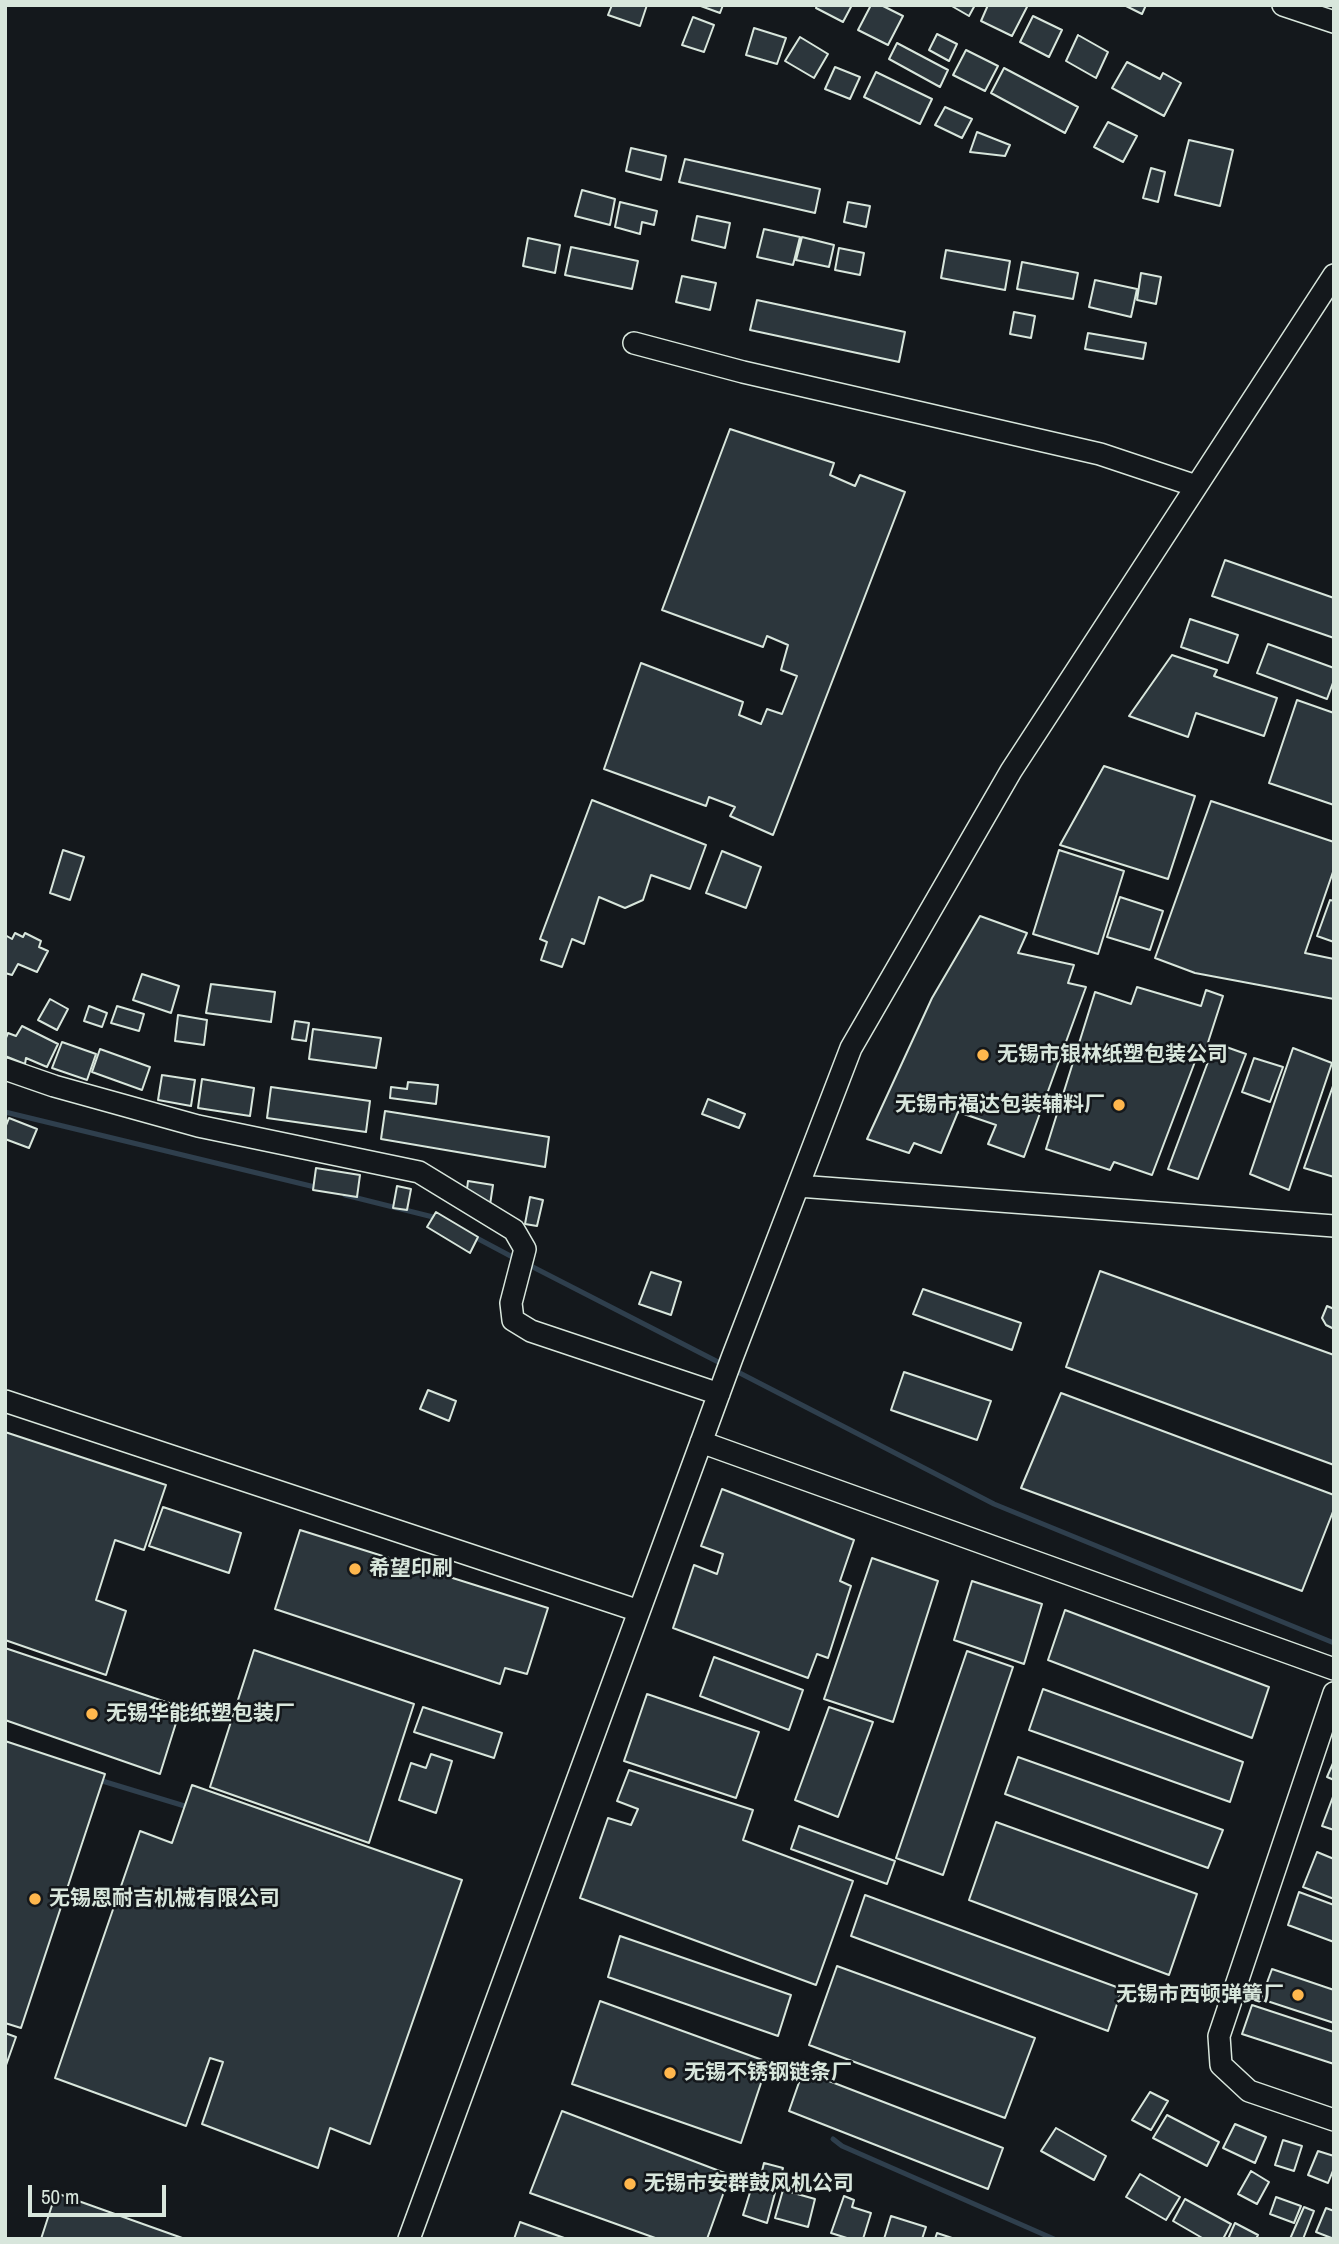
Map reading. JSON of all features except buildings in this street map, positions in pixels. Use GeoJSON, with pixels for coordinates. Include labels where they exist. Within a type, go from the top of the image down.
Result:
{"type":"FeatureCollection","features":[{"type":"Feature","properties":{"kind":"street"},"geometry":{"type":"LineString","coordinates":[[1283,5],[1334,22]]}},
{"type":"Feature","properties":{"kind":"street"},"geometry":{"type":"LineString","coordinates":[[409,2239],[732,1358],[851,1048],[1011,771],[1334,275]]}},
{"type":"Feature","properties":{"kind":"street"},"geometry":{"type":"LineString","coordinates":[[634,343],[743,372],[1100,454],[1196,486]]}},
{"type":"Feature","properties":{"kind":"street"},"geometry":{"type":"LineString","coordinates":[[5,1069],[54,1086],[198,1126],[419,1172],[514,1230],[526,1249],[511,1303],[513,1320],[531,1331],[722,1387]]}},
{"type":"Feature","properties":{"kind":"street"},"geometry":{"type":"LineString","coordinates":[[798,1186],[1334,1226]]}},
{"type":"Feature","properties":{"kind":"street"},"geometry":{"type":"LineString","coordinates":[[5,1401],[639,1611]]}},
{"type":"Feature","properties":{"kind":"street"},"geometry":{"type":"LineString","coordinates":[[701,1442],[1334,1669]]}},
{"type":"Feature","properties":{"kind":"street"},"geometry":{"type":"LineString","coordinates":[[1334,1693],[1219,2036],[1221,2065],[1249,2091],[1334,2120]]}},
{"type":"Feature","properties":{"kind":"waterway"},"geometry":{"type":"LineString","coordinates":[[5,1112],[319,1188]]}},
{"type":"Feature","properties":{"kind":"waterway"},"geometry":{"type":"LineString","coordinates":[[345,1195],[437,1218]]}},
{"type":"Feature","properties":{"kind":"waterway"},"geometry":{"type":"LineString","coordinates":[[471,1235],[518,1260]]}},
{"type":"Feature","properties":{"kind":"waterway"},"geometry":{"type":"LineString","coordinates":[[527,1264],[724,1365]]}},
{"type":"Feature","properties":{"kind":"waterway"},"geometry":{"type":"LineString","coordinates":[[732,1369],[994,1504],[1334,1643]]}},
{"type":"Feature","properties":{"kind":"waterway"},"geometry":{"type":"LineString","coordinates":[[99,1780],[188,1807]]}},
{"type":"Feature","properties":{"kind":"waterway"},"geometry":{"type":"LineString","coordinates":[[833,2139],[842,2146],[1054,2239]]}},
{"type":"Feature","properties":{"kind":"place","name":"无锡市银林纸塑包装公司"},"geometry":{"type":"Point","coordinates":[983,1055]}},
{"type":"Feature","properties":{"kind":"place","name":"无锡市福达包装辅料厂"},"geometry":{"type":"Point","coordinates":[1119,1105]}},
{"type":"Feature","properties":{"kind":"place","name":"希望印刷"},"geometry":{"type":"Point","coordinates":[355,1569]}},
{"type":"Feature","properties":{"kind":"place","name":"无锡华能纸塑包装厂"},"geometry":{"type":"Point","coordinates":[92,1714]}},
{"type":"Feature","properties":{"kind":"place","name":"无锡恩耐吉机械有限公司"},"geometry":{"type":"Point","coordinates":[35,1899]}},
{"type":"Feature","properties":{"kind":"place","name":"无锡市西顿弹簧厂"},"geometry":{"type":"Point","coordinates":[1298,1995]}},
{"type":"Feature","properties":{"kind":"place","name":"无锡不锈钢链条厂"},"geometry":{"type":"Point","coordinates":[670,2073]}},
{"type":"Feature","properties":{"kind":"place","name":"无锡市安群鼓风机公司"},"geometry":{"type":"Point","coordinates":[630,2184]}}]}
